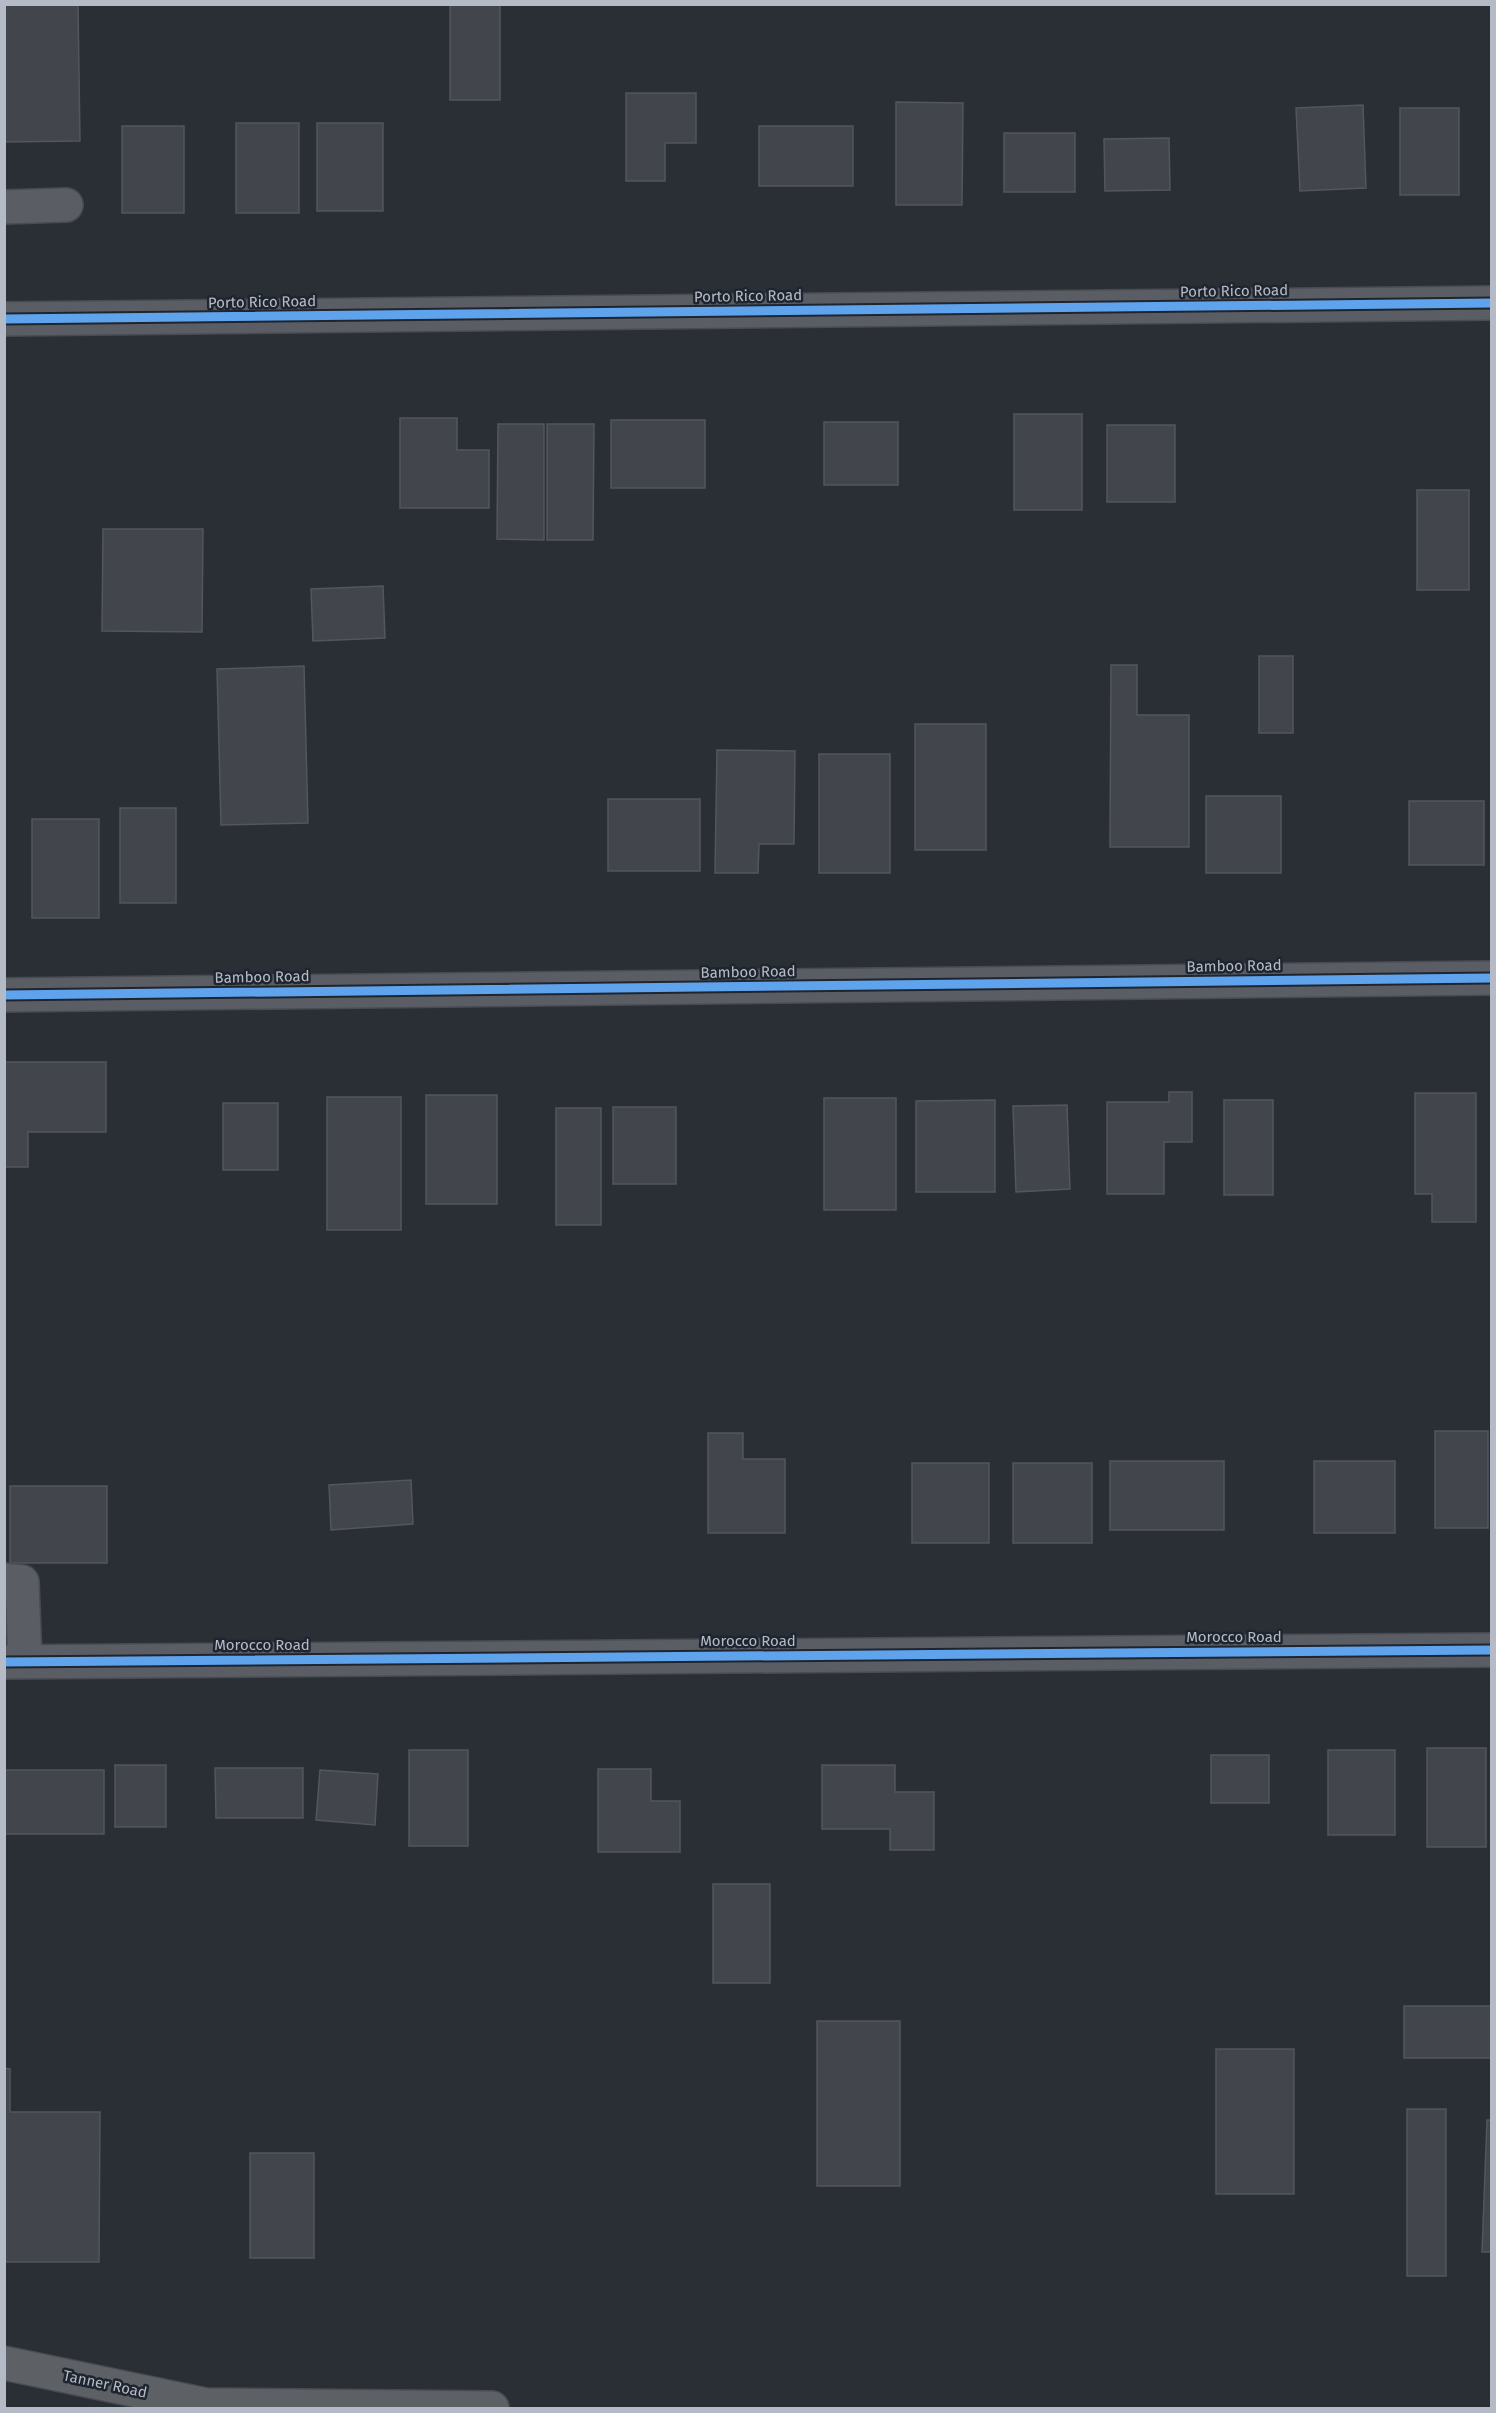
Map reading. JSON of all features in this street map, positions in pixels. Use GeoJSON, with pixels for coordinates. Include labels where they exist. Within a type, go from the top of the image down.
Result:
{"type":"FeatureCollection","features":[{"type":"Feature","properties":{"kind":"main road","name":"Tanner Road"},"geometry":{"type":"LineString","coordinates":[[4,2363],[200,2408],[492,2409]]}},
{"type":"Feature","properties":{"kind":"street"},"geometry":{"type":"LineString","coordinates":[[4,207],[66,205]]}},
{"type":"Feature","properties":{"kind":"street","name":"Porto Rico Road"},"geometry":{"type":"LineString","coordinates":[[4,319],[1491,303]]}},
{"type":"Feature","properties":{"kind":"street","name":"Bamboo Road"},"geometry":{"type":"LineString","coordinates":[[4,996],[1491,978]]}},
{"type":"Feature","properties":{"kind":"street"},"geometry":{"type":"LineString","coordinates":[[4,1580],[22,1581],[15,1662]]}},
{"type":"Feature","properties":{"kind":"street","name":"Morocco Road"},"geometry":{"type":"LineString","coordinates":[[15,1662],[1491,1650]]}},
{"type":"Feature","properties":{"kind":"building"},"geometry":{"type":"Polygon","coordinates":[[[4,4],[78,4],[80,141],[4,142],[4,4]]]}},
{"type":"Feature","properties":{"kind":"building"},"geometry":{"type":"Polygon","coordinates":[[[450,4],[500,4],[500,100],[450,100],[450,4]]]}},
{"type":"Feature","properties":{"kind":"building"},"geometry":{"type":"Polygon","coordinates":[[[626,93],[696,93],[696,143],[665,143],[665,181],[626,181],[626,93]]]}},
{"type":"Feature","properties":{"kind":"building"},"geometry":{"type":"Polygon","coordinates":[[[896,102],[963,103],[962,205],[896,205],[896,102]]]}},
{"type":"Feature","properties":{"kind":"building"},"geometry":{"type":"Polygon","coordinates":[[[1363,105],[1366,188],[1300,191],[1296,108],[1363,105]]]}},
{"type":"Feature","properties":{"kind":"building"},"geometry":{"type":"Polygon","coordinates":[[[1400,108],[1459,108],[1459,195],[1400,195],[1400,108]]]}},
{"type":"Feature","properties":{"kind":"building"},"geometry":{"type":"Polygon","coordinates":[[[236,123],[299,123],[299,213],[236,213],[236,123]]]}},
{"type":"Feature","properties":{"kind":"building"},"geometry":{"type":"Polygon","coordinates":[[[317,123],[383,123],[383,211],[317,211],[317,123]]]}},
{"type":"Feature","properties":{"kind":"building"},"geometry":{"type":"Polygon","coordinates":[[[122,126],[184,126],[184,213],[122,213],[122,126]]]}},
{"type":"Feature","properties":{"kind":"building"},"geometry":{"type":"Polygon","coordinates":[[[759,126],[853,126],[853,186],[759,186],[759,126]]]}},
{"type":"Feature","properties":{"kind":"building"},"geometry":{"type":"Polygon","coordinates":[[[1004,133],[1075,133],[1075,192],[1004,192],[1004,133]]]}},
{"type":"Feature","properties":{"kind":"building"},"geometry":{"type":"Polygon","coordinates":[[[1169,138],[1170,190],[1105,191],[1104,139],[1169,138]]]}},
{"type":"Feature","properties":{"kind":"building"},"geometry":{"type":"Polygon","coordinates":[[[1014,414],[1082,414],[1082,510],[1014,510],[1014,414]]]}},
{"type":"Feature","properties":{"kind":"building"},"geometry":{"type":"Polygon","coordinates":[[[400,418],[457,418],[457,450],[489,450],[489,508],[400,508],[400,418]]]}},
{"type":"Feature","properties":{"kind":"building"},"geometry":{"type":"Polygon","coordinates":[[[611,420],[705,420],[705,488],[611,488],[611,420]]]}},
{"type":"Feature","properties":{"kind":"building"},"geometry":{"type":"Polygon","coordinates":[[[824,422],[898,422],[898,485],[824,485],[824,422]]]}},
{"type":"Feature","properties":{"kind":"building"},"geometry":{"type":"Polygon","coordinates":[[[498,424],[544,424],[544,540],[497,539],[498,424]]]}},
{"type":"Feature","properties":{"kind":"building"},"geometry":{"type":"Polygon","coordinates":[[[547,424],[594,424],[593,540],[547,540],[547,424]]]}},
{"type":"Feature","properties":{"kind":"building"},"geometry":{"type":"Polygon","coordinates":[[[1107,425],[1175,425],[1175,502],[1107,502],[1107,425]]]}},
{"type":"Feature","properties":{"kind":"building"},"geometry":{"type":"Polygon","coordinates":[[[1417,490],[1469,490],[1469,590],[1417,590],[1417,490]]]}},
{"type":"Feature","properties":{"kind":"building"},"geometry":{"type":"Polygon","coordinates":[[[103,529],[203,529],[202,632],[102,631],[103,529]]]}},
{"type":"Feature","properties":{"kind":"building"},"geometry":{"type":"Polygon","coordinates":[[[383,586],[385,638],[313,641],[311,589],[383,586]]]}},
{"type":"Feature","properties":{"kind":"building"},"geometry":{"type":"Polygon","coordinates":[[[1259,656],[1293,656],[1293,733],[1259,733],[1259,656]]]}},
{"type":"Feature","properties":{"kind":"building"},"geometry":{"type":"Polygon","coordinates":[[[1111,665],[1137,665],[1137,715],[1189,715],[1189,847],[1110,847],[1111,665]]]}},
{"type":"Feature","properties":{"kind":"building"},"geometry":{"type":"Polygon","coordinates":[[[304,666],[308,823],[221,825],[217,669],[304,666]]]}},
{"type":"Feature","properties":{"kind":"building"},"geometry":{"type":"Polygon","coordinates":[[[915,724],[986,724],[986,850],[915,850],[915,724]]]}},
{"type":"Feature","properties":{"kind":"building"},"geometry":{"type":"Polygon","coordinates":[[[717,750],[795,751],[794,844],[759,844],[758,873],[715,873],[717,750]]]}},
{"type":"Feature","properties":{"kind":"building"},"geometry":{"type":"Polygon","coordinates":[[[819,754],[890,754],[890,873],[819,873],[819,754]]]}},
{"type":"Feature","properties":{"kind":"building"},"geometry":{"type":"Polygon","coordinates":[[[1206,796],[1281,796],[1281,873],[1206,873],[1206,796]]]}},
{"type":"Feature","properties":{"kind":"building"},"geometry":{"type":"Polygon","coordinates":[[[608,799],[700,799],[700,871],[608,871],[608,799]]]}},
{"type":"Feature","properties":{"kind":"building"},"geometry":{"type":"Polygon","coordinates":[[[1409,801],[1484,801],[1484,865],[1409,865],[1409,801]]]}},
{"type":"Feature","properties":{"kind":"building"},"geometry":{"type":"Polygon","coordinates":[[[120,808],[176,808],[176,903],[120,903],[120,808]]]}},
{"type":"Feature","properties":{"kind":"building"},"geometry":{"type":"Polygon","coordinates":[[[32,819],[99,819],[99,918],[32,918],[32,819]]]}},
{"type":"Feature","properties":{"kind":"building"},"geometry":{"type":"Polygon","coordinates":[[[4,1062],[106,1062],[106,1132],[28,1132],[28,1167],[4,1167],[4,1062]]]}},
{"type":"Feature","properties":{"kind":"building"},"geometry":{"type":"Polygon","coordinates":[[[1169,1092],[1192,1092],[1192,1142],[1164,1142],[1164,1194],[1107,1194],[1107,1102],[1169,1102],[1169,1092]]]}},
{"type":"Feature","properties":{"kind":"building"},"geometry":{"type":"Polygon","coordinates":[[[1415,1093],[1476,1093],[1476,1222],[1432,1222],[1432,1194],[1415,1194],[1415,1093]]]}},
{"type":"Feature","properties":{"kind":"building"},"geometry":{"type":"Polygon","coordinates":[[[426,1095],[497,1095],[497,1204],[426,1204],[426,1095]]]}},
{"type":"Feature","properties":{"kind":"building"},"geometry":{"type":"Polygon","coordinates":[[[327,1097],[401,1097],[401,1230],[327,1230],[327,1097]]]}},
{"type":"Feature","properties":{"kind":"building"},"geometry":{"type":"Polygon","coordinates":[[[824,1098],[896,1098],[896,1210],[824,1210],[824,1098]]]}},
{"type":"Feature","properties":{"kind":"building"},"geometry":{"type":"Polygon","coordinates":[[[995,1100],[995,1192],[916,1192],[916,1101],[995,1100]]]}},
{"type":"Feature","properties":{"kind":"building"},"geometry":{"type":"Polygon","coordinates":[[[1224,1100],[1273,1100],[1273,1195],[1224,1195],[1224,1100]]]}},
{"type":"Feature","properties":{"kind":"building"},"geometry":{"type":"Polygon","coordinates":[[[223,1103],[278,1103],[278,1170],[223,1170],[223,1103]]]}},
{"type":"Feature","properties":{"kind":"building"},"geometry":{"type":"Polygon","coordinates":[[[1067,1105],[1070,1189],[1016,1192],[1013,1106],[1067,1105]]]}},
{"type":"Feature","properties":{"kind":"building"},"geometry":{"type":"Polygon","coordinates":[[[613,1107],[676,1107],[676,1184],[613,1184],[613,1107]]]}},
{"type":"Feature","properties":{"kind":"building"},"geometry":{"type":"Polygon","coordinates":[[[556,1108],[601,1108],[601,1225],[556,1225],[556,1108]]]}},
{"type":"Feature","properties":{"kind":"building"},"geometry":{"type":"Polygon","coordinates":[[[1435,1431],[1488,1431],[1488,1528],[1435,1528],[1435,1431]]]}},
{"type":"Feature","properties":{"kind":"building"},"geometry":{"type":"Polygon","coordinates":[[[708,1433],[743,1433],[743,1459],[785,1459],[785,1533],[708,1533],[708,1433]]]}},
{"type":"Feature","properties":{"kind":"building"},"geometry":{"type":"Polygon","coordinates":[[[1110,1461],[1224,1461],[1224,1530],[1110,1530],[1110,1461]]]}},
{"type":"Feature","properties":{"kind":"building"},"geometry":{"type":"Polygon","coordinates":[[[1314,1461],[1395,1461],[1395,1533],[1314,1533],[1314,1461]]]}},
{"type":"Feature","properties":{"kind":"building"},"geometry":{"type":"Polygon","coordinates":[[[912,1463],[989,1463],[989,1543],[912,1543],[912,1463]]]}},
{"type":"Feature","properties":{"kind":"building"},"geometry":{"type":"Polygon","coordinates":[[[1013,1463],[1092,1463],[1092,1543],[1013,1543],[1013,1463]]]}},
{"type":"Feature","properties":{"kind":"building"},"geometry":{"type":"Polygon","coordinates":[[[411,1480],[413,1524],[331,1530],[329,1485],[411,1480]]]}},
{"type":"Feature","properties":{"kind":"building"},"geometry":{"type":"Polygon","coordinates":[[[10,1486],[107,1486],[107,1563],[10,1563],[10,1486]]]}},
{"type":"Feature","properties":{"kind":"building"},"geometry":{"type":"Polygon","coordinates":[[[1427,1748],[1486,1748],[1486,1847],[1427,1847],[1427,1748]]]}},
{"type":"Feature","properties":{"kind":"building"},"geometry":{"type":"Polygon","coordinates":[[[409,1750],[468,1750],[468,1846],[409,1846],[409,1750]]]}},
{"type":"Feature","properties":{"kind":"building"},"geometry":{"type":"Polygon","coordinates":[[[1328,1750],[1395,1750],[1395,1835],[1328,1835],[1328,1750]]]}},
{"type":"Feature","properties":{"kind":"building"},"geometry":{"type":"Polygon","coordinates":[[[1211,1755],[1269,1755],[1269,1803],[1211,1803],[1211,1755]]]}},
{"type":"Feature","properties":{"kind":"building"},"geometry":{"type":"Polygon","coordinates":[[[115,1765],[166,1765],[166,1827],[115,1827],[115,1765]]]}},
{"type":"Feature","properties":{"kind":"building"},"geometry":{"type":"Polygon","coordinates":[[[822,1765],[895,1765],[895,1792],[934,1792],[934,1850],[890,1850],[890,1829],[822,1829],[822,1765]]]}},
{"type":"Feature","properties":{"kind":"building"},"geometry":{"type":"Polygon","coordinates":[[[215,1768],[303,1768],[303,1818],[216,1818],[215,1768]]]}},
{"type":"Feature","properties":{"kind":"building"},"geometry":{"type":"Polygon","coordinates":[[[598,1769],[651,1769],[651,1801],[680,1801],[680,1852],[598,1852],[598,1769]]]}},
{"type":"Feature","properties":{"kind":"building"},"geometry":{"type":"Polygon","coordinates":[[[4,1770],[104,1770],[104,1834],[4,1834],[4,1770]]]}},
{"type":"Feature","properties":{"kind":"building"},"geometry":{"type":"Polygon","coordinates":[[[320,1770],[378,1774],[375,1825],[316,1820],[320,1770]]]}},
{"type":"Feature","properties":{"kind":"building"},"geometry":{"type":"Polygon","coordinates":[[[713,1884],[770,1884],[770,1983],[713,1983],[713,1884]]]}},
{"type":"Feature","properties":{"kind":"building"},"geometry":{"type":"Polygon","coordinates":[[[1404,2006],[1492,2006],[1492,2058],[1404,2058],[1404,2006]]]}},
{"type":"Feature","properties":{"kind":"building"},"geometry":{"type":"Polygon","coordinates":[[[817,2021],[900,2021],[900,2186],[817,2186],[817,2021]]]}},
{"type":"Feature","properties":{"kind":"building"},"geometry":{"type":"Polygon","coordinates":[[[1216,2049],[1294,2049],[1294,2194],[1216,2194],[1216,2049]]]}},
{"type":"Feature","properties":{"kind":"building"},"geometry":{"type":"Polygon","coordinates":[[[4,2068],[10,2069],[10,2112],[100,2112],[99,2262],[4,2262],[4,2068]]]}},
{"type":"Feature","properties":{"kind":"building"},"geometry":{"type":"Polygon","coordinates":[[[1407,2109],[1446,2109],[1446,2276],[1407,2276],[1407,2109]]]}},
{"type":"Feature","properties":{"kind":"building"},"geometry":{"type":"Polygon","coordinates":[[[1487,2120],[1492,2120],[1492,2252],[1482,2252],[1487,2120]]]}},
{"type":"Feature","properties":{"kind":"building"},"geometry":{"type":"Polygon","coordinates":[[[250,2153],[314,2153],[314,2258],[250,2258],[250,2153]]]}},
{"type":"Feature","properties":{"kind":"cycle path"},"geometry":{"type":"LineString","coordinates":[[4,319],[1492,303]]}},
{"type":"Feature","properties":{"kind":"cycle path"},"geometry":{"type":"LineString","coordinates":[[4,995],[1492,978]]}},
{"type":"Feature","properties":{"kind":"cycle path"},"geometry":{"type":"LineString","coordinates":[[4,1662],[1492,1650]]}}]}
